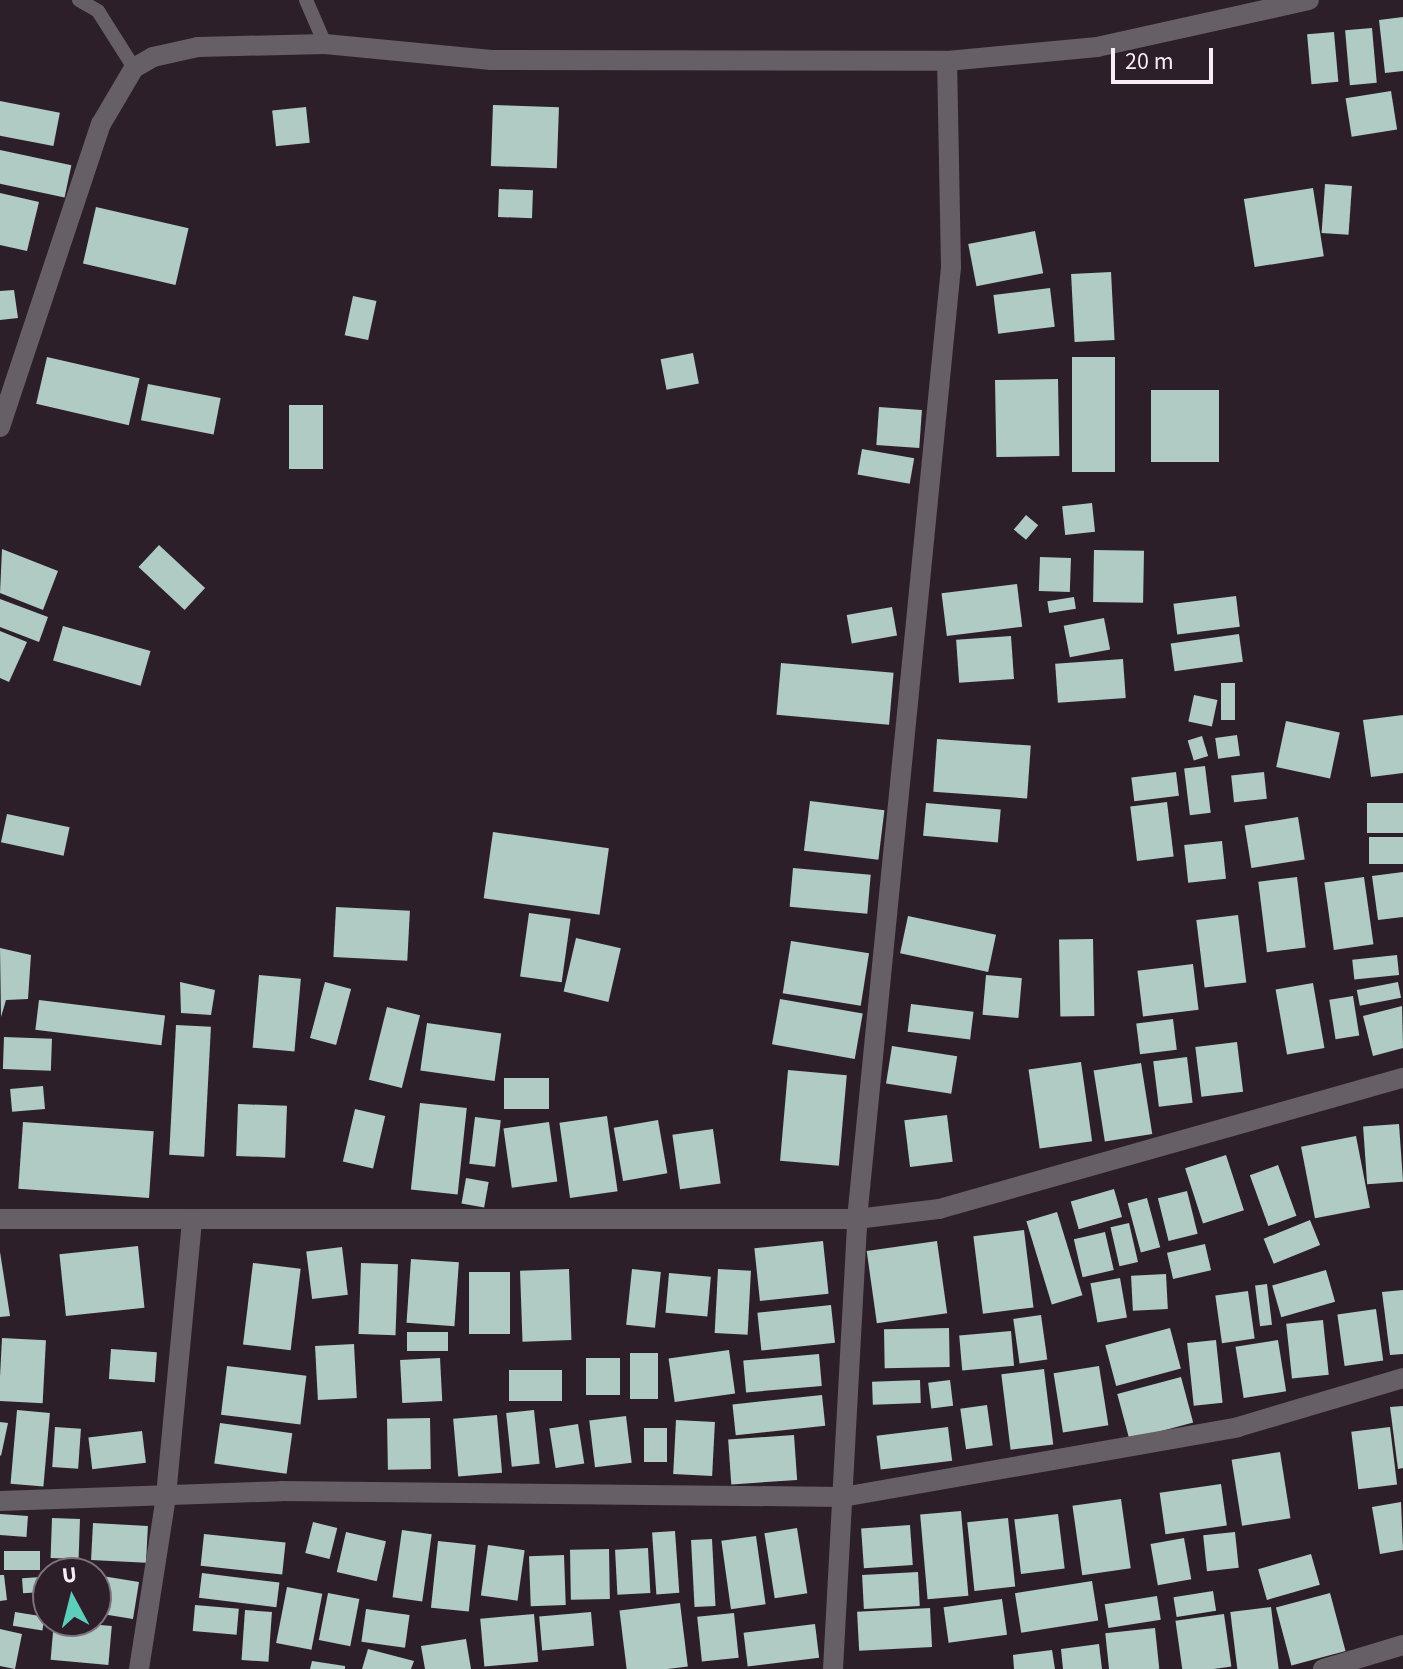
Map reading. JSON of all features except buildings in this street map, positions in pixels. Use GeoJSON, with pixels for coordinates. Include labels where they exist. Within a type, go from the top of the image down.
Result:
{"type":"FeatureCollection","features":[{"type":"Feature","properties":{"kind":"street"},"geometry":{"type":"LineString","coordinates":[[0,427],[97,136],[134,68],[198,47],[325,44],[491,60],[947,61],[1097,47],[1309,0]]}},
{"type":"Feature","properties":{"kind":"street"},"geometry":{"type":"LineString","coordinates":[[833,1669],[857,1219],[951,267],[947,61]]}},
{"type":"Feature","properties":{"kind":"street"},"geometry":{"type":"LineString","coordinates":[[0,1219],[857,1219],[939,1209],[1403,1078]]}},
{"type":"Feature","properties":{"kind":"street"},"geometry":{"type":"LineString","coordinates":[[139,1669],[166,1496],[192,1219]]}},
{"type":"Feature","properties":{"kind":"street"},"geometry":{"type":"LineString","coordinates":[[0,1501],[166,1496],[843,1497],[1238,1427],[1403,1378]]}},
{"type":"Feature","properties":{"kind":"street"},"geometry":{"type":"LineString","coordinates":[[1323,1669],[1403,1645]]}},
{"type":"Feature","properties":{"kind":"lane"},"geometry":{"type":"LineString","coordinates":[[79,0],[98,11],[134,68]]}},
{"type":"Feature","properties":{"kind":"lane"},"geometry":{"type":"LineString","coordinates":[[306,0],[325,44]]}}]}
